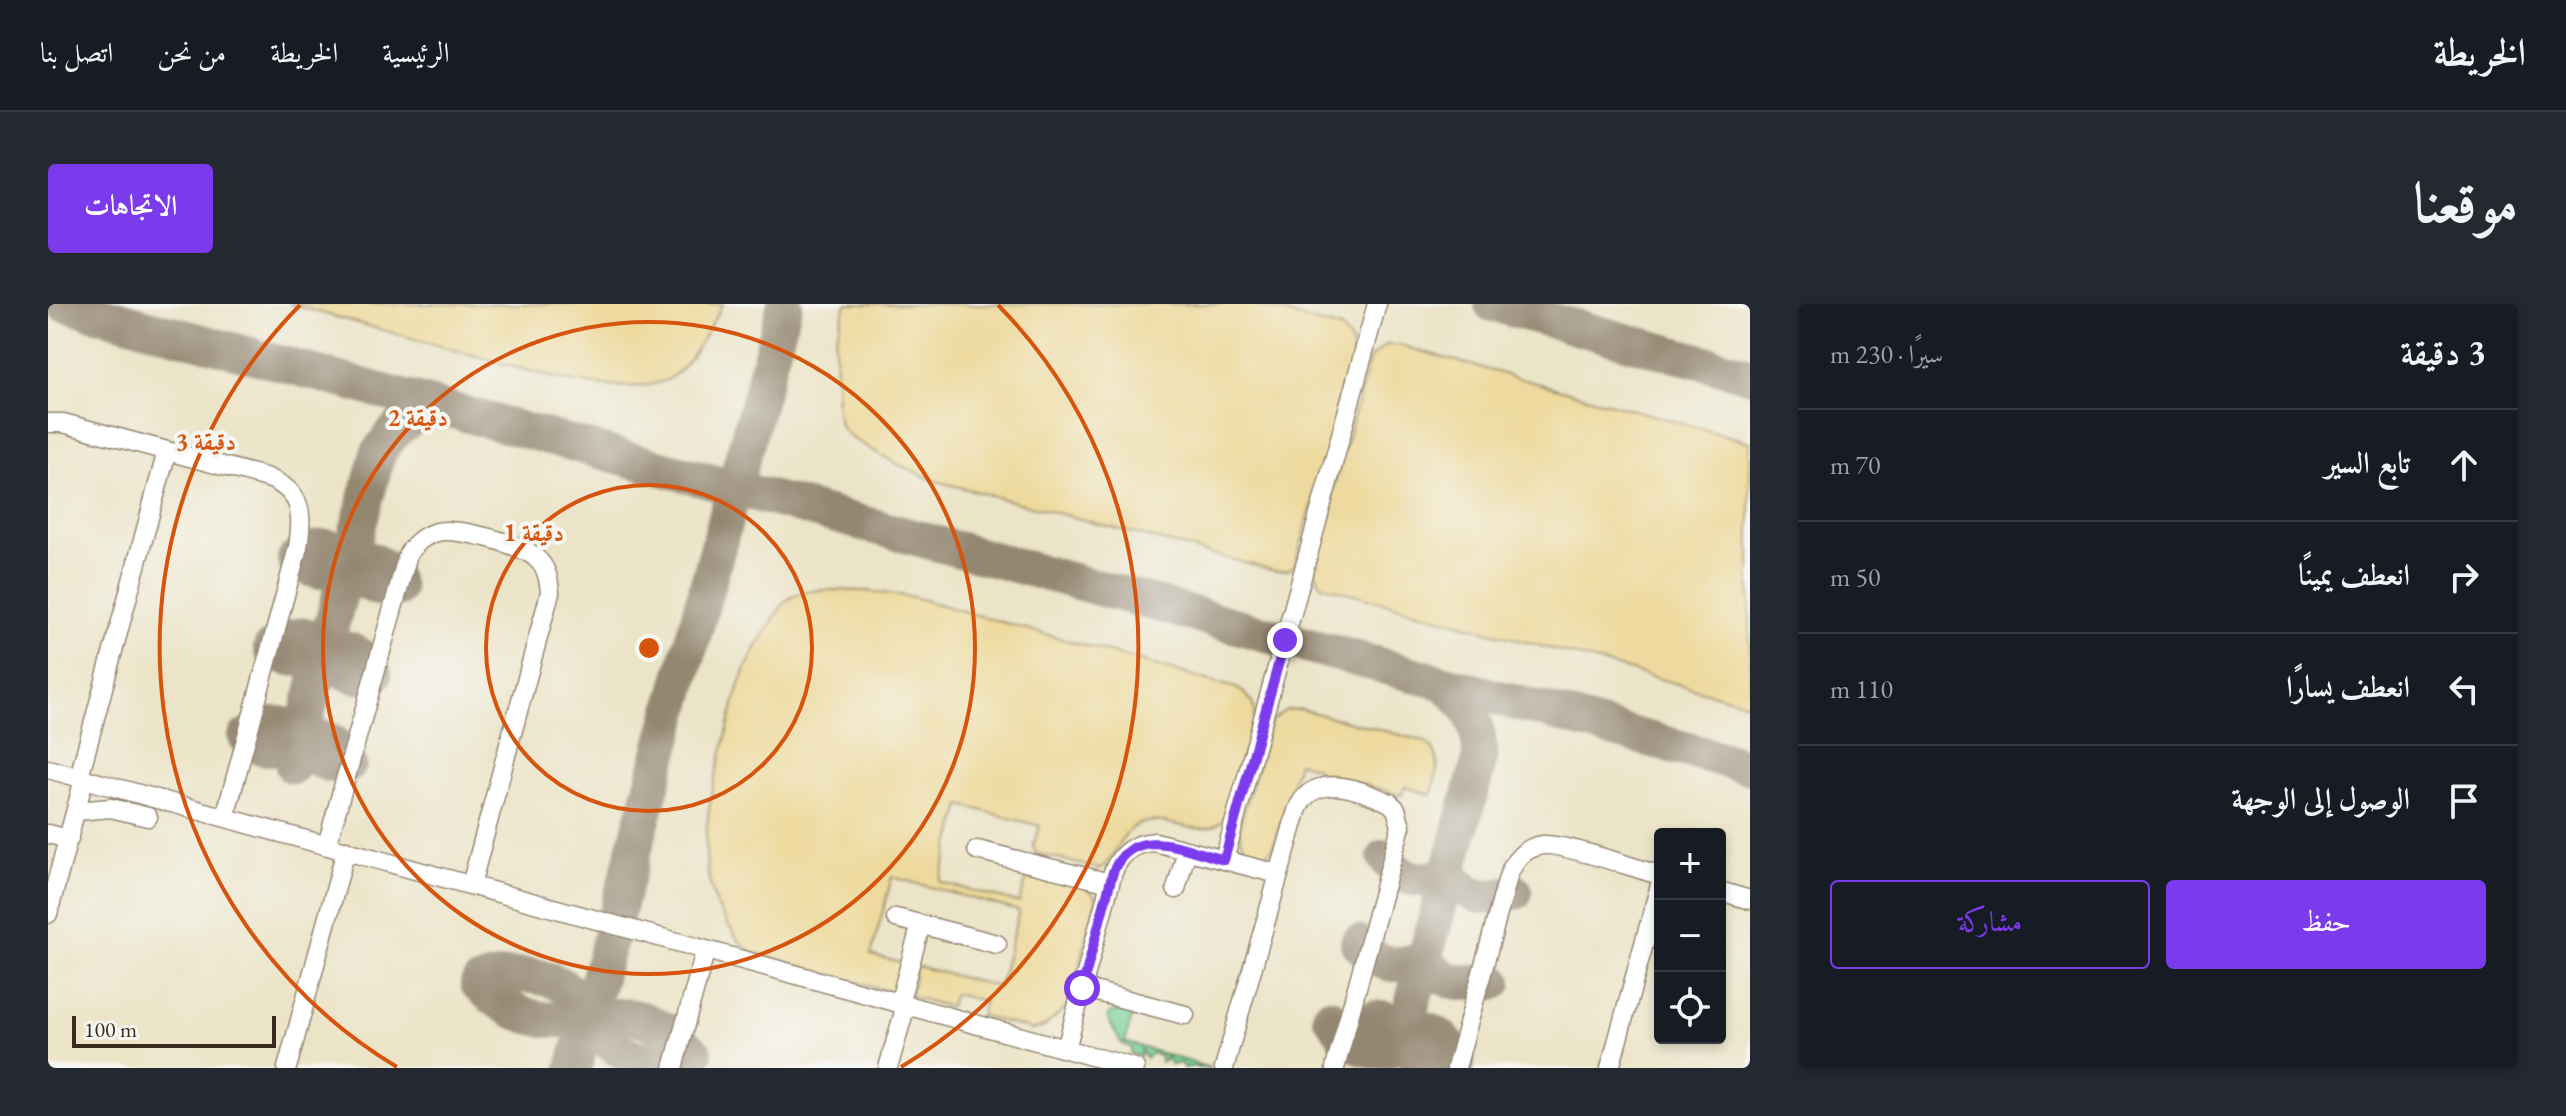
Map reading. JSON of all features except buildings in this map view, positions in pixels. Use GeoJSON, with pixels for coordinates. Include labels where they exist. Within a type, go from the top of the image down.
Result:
{"type":"FeatureCollection","features":[{"type":"Feature","properties":{"kind":"lane"},"geometry":{"type":"LineString","coordinates":[[1224,860],[1377,304]]}},
{"type":"Feature","properties":{"kind":"lane"},"geometry":{"type":"LineString","coordinates":[[48,423],[63,423],[278,482],[293,496],[301,515],[298,547],[225,817]]}},
{"type":"Feature","properties":{"kind":"lane"},"geometry":{"type":"LineString","coordinates":[[48,914],[167,451]]}},
{"type":"Feature","properties":{"kind":"lane"},"geometry":{"type":"LineString","coordinates":[[327,845],[408,554],[429,534],[448,530],[522,549],[543,566],[550,593],[471,885]]}},
{"type":"Feature","properties":{"kind":"lane"},"geometry":{"type":"LineString","coordinates":[[48,769],[1135,1068]]}},
{"type":"Feature","properties":{"kind":"lane"},"geometry":{"type":"LineString","coordinates":[[1224,1068],[1301,800],[1317,787],[1338,786],[1382,799],[1396,809],[1401,826],[1335,1068]]}},
{"type":"Feature","properties":{"kind":"lane"},"geometry":{"type":"LineString","coordinates":[[76,811],[111,808],[148,817]]}},
{"type":"Feature","properties":{"kind":"lane"},"geometry":{"type":"LineString","coordinates":[[48,834],[69,839]]}},
{"type":"Feature","properties":{"kind":"lane"},"geometry":{"type":"LineString","coordinates":[[1066,1049],[1110,883],[1122,856],[1137,845],[1155,842],[1278,874]]}},
{"type":"Feature","properties":{"kind":"lane"},"geometry":{"type":"LineString","coordinates":[[1456,1068],[1508,877],[1517,859],[1534,847],[1554,846],[1654,873]]}},
{"type":"Feature","properties":{"kind":"lane"},"geometry":{"type":"LineString","coordinates":[[287,1068],[346,850]]}},
{"type":"Feature","properties":{"kind":"lane"},"geometry":{"type":"LineString","coordinates":[[977,850],[1110,883]]}},
{"type":"Feature","properties":{"kind":"lane"},"geometry":{"type":"LineString","coordinates":[[1176,889],[1187,850]]}},
{"type":"Feature","properties":{"kind":"lane"},"geometry":{"type":"LineString","coordinates":[[1726,893],[1750,900]]}},
{"type":"Feature","properties":{"kind":"lane"},"geometry":{"type":"LineString","coordinates":[[1610,1068],[1656,900]]}},
{"type":"Feature","properties":{"kind":"lane"},"geometry":{"type":"LineString","coordinates":[[896,918],[997,944]]}},
{"type":"Feature","properties":{"kind":"lane"},"geometry":{"type":"LineString","coordinates":[[888,1068],[921,924]]}},
{"type":"Feature","properties":{"kind":"lane"},"geometry":{"type":"LineString","coordinates":[[673,1068],[705,952]]}},
{"type":"Feature","properties":{"kind":"lane"},"geometry":{"type":"LineString","coordinates":[[1082,988],[1185,1015]]}},
{"type":"Feature","properties":{"kind":"green space"},"geometry":{"type":"Polygon","coordinates":[[[1134,1009],[1125,1042],[1210,1068],[1183,1068],[1181,1063],[1171,1065],[1166,1056],[1165,1061],[1161,1062],[1160,1056],[1152,1053],[1146,1058],[1141,1050],[1140,1056],[1131,1054],[1132,1048],[1121,1043],[1107,1017],[1110,1013],[1134,1009]]]}},
{"type":"Feature","properties":{"kind":"sand"},"geometry":{"type":"Polygon","coordinates":[[[289,304],[723,304],[680,370],[661,382],[631,387],[595,385],[551,377],[289,304]]]}},
{"type":"Feature","properties":{"kind":"sand"},"geometry":{"type":"Polygon","coordinates":[[[846,304],[1252,304],[1341,329],[1352,343],[1353,362],[1295,565],[1288,570],[1275,571],[933,480],[850,437],[841,427],[837,413],[835,341],[846,304]]]}},
{"type":"Feature","properties":{"kind":"sand"},"geometry":{"type":"Polygon","coordinates":[[[1386,345],[1399,345],[1750,442],[1750,704],[1321,585],[1312,564],[1370,358],[1386,345]]]}},
{"type":"Feature","properties":{"kind":"sand"},"geometry":{"type":"Polygon","coordinates":[[[810,591],[866,591],[913,597],[1236,688],[1252,703],[1253,726],[1238,770],[1234,802],[1225,818],[1202,828],[1160,822],[1139,824],[1126,833],[1110,859],[1099,869],[1036,853],[1033,846],[1040,826],[961,805],[940,882],[1019,903],[1026,880],[1055,880],[1084,887],[1097,899],[1069,1005],[1044,1027],[1032,1030],[980,1015],[984,1001],[954,994],[949,1007],[910,996],[916,966],[999,987],[1019,911],[892,877],[871,955],[903,963],[895,993],[753,952],[736,937],[716,903],[706,857],[709,809],[735,700],[750,659],[783,604],[790,598],[810,591]]]}},
{"type":"Feature","properties":{"kind":"sand"},"geometry":{"type":"Polygon","coordinates":[[[1300,709],[1424,741],[1431,746],[1437,759],[1432,795],[1405,787],[1401,795],[1317,772],[1317,768],[1298,762],[1273,848],[1263,856],[1252,854],[1243,843],[1239,828],[1271,721],[1286,710],[1300,709]]]}},
{"type":"Feature","properties":{"kind":"taxiway"},"geometry":{"type":"LineString","coordinates":[[64,304],[1750,767]]}},
{"type":"Feature","properties":{"kind":"taxiway"},"geometry":{"type":"LineString","coordinates":[[574,1068],[785,304]]}},
{"type":"Feature","properties":{"kind":"taxiway"},"geometry":{"type":"LineString","coordinates":[[1492,304],[1750,375]]}},
{"type":"Feature","properties":{"kind":"taxiway"},"geometry":{"type":"LineString","coordinates":[[293,766],[378,454],[391,436],[408,421],[428,412],[451,410]]}},
{"type":"Feature","properties":{"kind":"taxiway"},"geometry":{"type":"LineString","coordinates":[[397,589],[379,589],[367,582],[357,572],[349,562],[341,552],[330,547],[316,549],[295,559],[302,565],[321,571],[333,568],[347,562],[356,559],[372,560],[390,574],[397,589]]}},
{"type":"Feature","properties":{"kind":"taxiway"},"geometry":{"type":"LineString","coordinates":[[271,648],[285,657],[299,659],[312,656],[326,652],[338,649],[351,650],[363,658],[374,675],[356,676],[343,670],[334,661],[326,650],[317,641],[306,636],[292,637],[271,648]]}},
{"type":"Feature","properties":{"kind":"taxiway"},"geometry":{"type":"LineString","coordinates":[[1403,1037],[1480,759],[1472,717],[1445,684]]}},
{"type":"Feature","properties":{"kind":"taxiway"},"geometry":{"type":"LineString","coordinates":[[349,764],[331,765],[319,759],[309,749],[300,738],[292,729],[281,724],[266,726],[246,737],[259,746],[272,748],[285,745],[299,741],[312,738],[325,738],[337,746],[349,764]]}},
{"type":"Feature","properties":{"kind":"taxiway"},"geometry":{"type":"LineString","coordinates":[[1385,857],[1405,876],[1429,879],[1447,874],[1464,888],[1486,897],[1515,892]]}},
{"type":"Feature","properties":{"kind":"taxiway"},"geometry":{"type":"LineString","coordinates":[[1358,943],[1389,964],[1426,958],[1441,975],[1456,982],[1495,982]]}},
{"type":"Feature","properties":{"kind":"taxiway"},"geometry":{"type":"LineString","coordinates":[[695,1054],[649,1060],[623,1052],[599,1033],[588,1019],[586,1017],[576,998],[555,982],[516,976],[478,984],[516,1012],[542,1019],[572,1020],[590,1019],[622,1016],[646,1020],[672,1035],[695,1054]]}},
{"type":"Feature","properties":{"kind":"taxiway"},"geometry":{"type":"LineString","coordinates":[[1330,1016],[1358,1046],[1386,1051],[1397,1046],[1403,1037],[1416,1058],[1438,1068]]}},
{"type":"Feature","properties":{"kind":"taxiway"},"geometry":{"type":"LineString","coordinates":[[1344,1036],[1367,1020],[1388,1019],[1406,1030],[1425,1030],[1438,1035],[1448,1044],[1457,1063]]}},
{"type":"Feature","properties":{"kind":"route"},"geometry":{"type":"LineString","coordinates":[[1082,988],[1113,872],[1129,849],[1155,842],[1224,860],[1285,640]]}}]}
